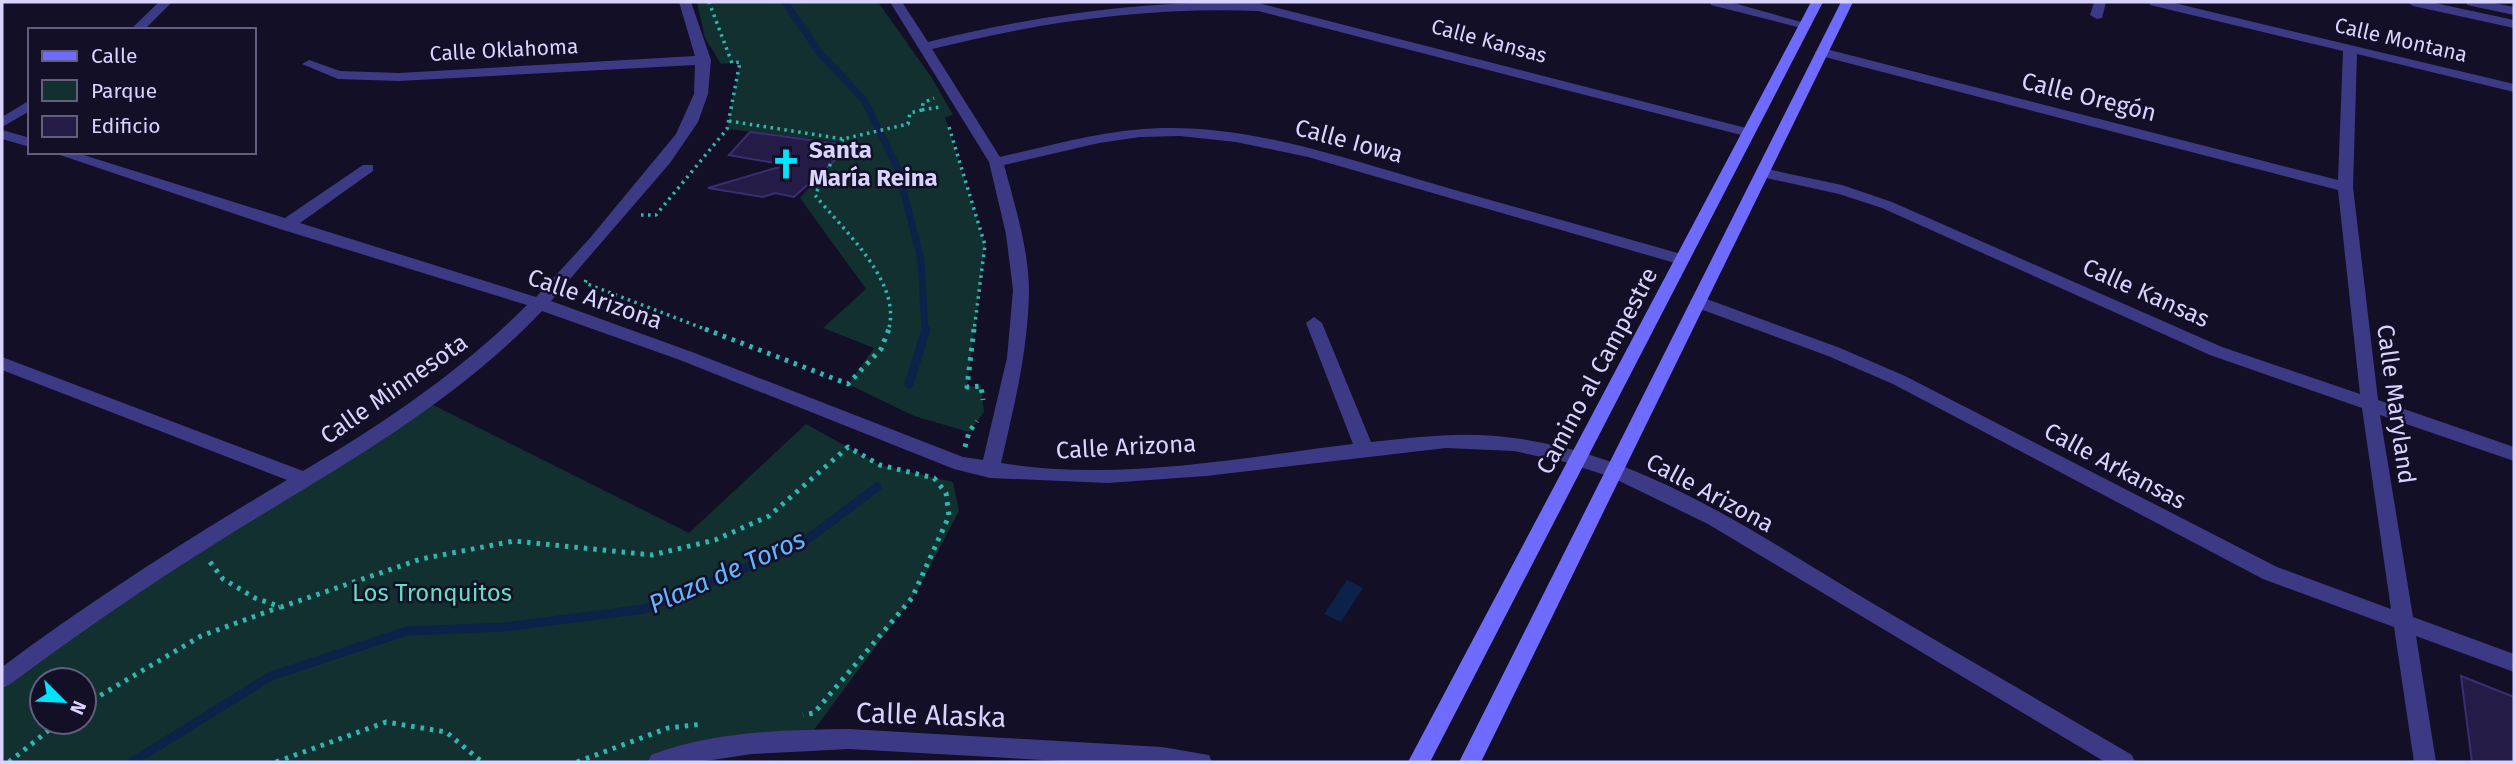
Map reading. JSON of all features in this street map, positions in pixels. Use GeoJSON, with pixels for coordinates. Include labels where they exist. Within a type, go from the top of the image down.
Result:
{"type":"FeatureCollection","features":[{"type":"Feature","properties":{"kind":"street"},"geometry":{"type":"LineString","coordinates":[[137,28],[166,2]]}},
{"type":"Feature","properties":{"kind":"street","name":"Calle Minnesota"},"geometry":{"type":"LineString","coordinates":[[2,679],[71,626],[198,544],[306,480],[455,380],[538,303],[620,214],[676,144],[701,96],[704,60],[685,2]]}},
{"type":"Feature","properties":{"kind":"street"},"geometry":{"type":"LineString","coordinates":[[897,2],[996,162],[1014,234],[1021,290],[1016,358],[990,471]]}},
{"type":"Feature","properties":{"kind":"street"},"geometry":{"type":"LineString","coordinates":[[1716,2],[1805,25]]}},
{"type":"Feature","properties":{"kind":"street","name":"Camino al Campestre"},"geometry":{"type":"LineString","coordinates":[[1419,762],[1817,2]]}},
{"type":"Feature","properties":{"kind":"street"},"geometry":{"type":"LineString","coordinates":[[1470,762],[1847,2]]}},
{"type":"Feature","properties":{"kind":"street","name":"Calle Montana"},"geometry":{"type":"LineString","coordinates":[[2155,2],[2514,88]]}},
{"type":"Feature","properties":{"kind":"street"},"geometry":{"type":"LineString","coordinates":[[2413,2],[2514,23]]}},
{"type":"Feature","properties":{"kind":"street"},"geometry":{"type":"LineString","coordinates":[[2472,2],[2514,11]]}},
{"type":"Feature","properties":{"kind":"street","name":"Calle Kansas"},"geometry":{"type":"LineString","coordinates":[[925,47],[1007,27],[1088,15],[1188,6],[1258,7],[1749,132]]}},
{"type":"Feature","properties":{"kind":"street","name":"Calle Maryland"},"geometry":{"type":"LineString","coordinates":[[2350,50],[2345,187],[2370,405],[2426,762]]}},
{"type":"Feature","properties":{"kind":"street","name":"Calle Oregón"},"geometry":{"type":"LineString","coordinates":[[1822,52],[2345,187]]}},
{"type":"Feature","properties":{"kind":"street","name":"Calle Oklahoma"},"geometry":{"type":"LineString","coordinates":[[309,64],[338,75],[399,77],[704,60]]}},
{"type":"Feature","properties":{"kind":"street"},"geometry":{"type":"LineString","coordinates":[[2,123],[28,105]]}},
{"type":"Feature","properties":{"kind":"street","name":"Calle Iowa"},"geometry":{"type":"LineString","coordinates":[[996,162],[1126,135],[1159,132],[1256,141],[1311,153],[1682,260]]}},
{"type":"Feature","properties":{"kind":"street"},"geometry":{"type":"LineString","coordinates":[[2,134],[28,142]]}},
{"type":"Feature","properties":{"kind":"street","name":"Calle Arizona"},"geometry":{"type":"LineString","coordinates":[[64,154],[538,303],[686,356],[961,464],[990,471],[1077,478],[1163,473],[1460,441],[1521,446],[1578,458],[1614,470],[1692,507],[2124,762]]}},
{"type":"Feature","properties":{"kind":"street"},"geometry":{"type":"LineString","coordinates":[[286,225],[368,168]]}},
{"type":"Feature","properties":{"kind":"street","name":"Calle Kansas"},"geometry":{"type":"LineString","coordinates":[[1762,173],[1842,190],[1887,205],[2216,351],[2514,454]]}},
{"type":"Feature","properties":{"kind":"street","name":"Calle Arkansas"},"geometry":{"type":"LineString","coordinates":[[1698,302],[1834,352],[1899,380],[2270,573],[2404,625],[2514,663]]}},
{"type":"Feature","properties":{"kind":"street"},"geometry":{"type":"LineString","coordinates":[[1314,323],[1365,450]]}},
{"type":"Feature","properties":{"kind":"street"},"geometry":{"type":"LineString","coordinates":[[2,363],[306,480]]}},
{"type":"Feature","properties":{"kind":"street","name":"Calle Alaska"},"geometry":{"type":"LineString","coordinates":[[659,762],[725,748],[820,740],[914,741],[1201,762]]}},
{"type":"Feature","properties":{"kind":"path"},"geometry":{"type":"LineString","coordinates":[[635,214],[656,215],[727,129],[740,62],[732,62],[709,2]]}},
{"type":"Feature","properties":{"kind":"path"},"geometry":{"type":"LineString","coordinates":[[922,110],[923,103],[942,94]]}},
{"type":"Feature","properties":{"kind":"path"},"geometry":{"type":"LineString","coordinates":[[729,121],[844,139],[908,124],[910,113],[948,106]]}},
{"type":"Feature","properties":{"kind":"path"},"geometry":{"type":"LineString","coordinates":[[946,493],[961,464],[969,432],[984,412],[982,386],[967,387],[985,246],[947,123]]}},
{"type":"Feature","properties":{"kind":"path"},"geometry":{"type":"LineString","coordinates":[[589,270],[585,283],[848,384],[885,342],[893,307],[868,255],[816,195],[824,174],[841,151],[844,139]]}},
{"type":"Feature","properties":{"kind":"path"},"geometry":{"type":"LineString","coordinates":[[98,697],[201,636],[421,559],[514,541],[652,555],[715,540],[769,516],[848,447],[880,465],[934,478],[946,493],[949,516],[912,598],[814,713],[800,715]]}},
{"type":"Feature","properties":{"kind":"path"},"geometry":{"type":"LineString","coordinates":[[198,544],[223,579],[256,598],[281,607]]}},
{"type":"Feature","properties":{"kind":"path"},"geometry":{"type":"LineString","coordinates":[[276,762],[386,722],[446,732],[481,762]]}},
{"type":"Feature","properties":{"kind":"path"},"geometry":{"type":"LineString","coordinates":[[577,762],[668,728],[708,724]]}},
{"type":"Feature","properties":{"kind":"path"},"geometry":{"type":"LineString","coordinates":[[9,762],[42,736]]}},
{"type":"Feature","properties":{"kind":"green space"},"geometry":{"type":"Polygon","coordinates":[[[697,2],[878,2],[932,78],[953,115],[945,117],[985,245],[967,387],[981,386],[984,412],[969,432],[914,416],[848,384],[874,348],[823,328],[866,289],[800,198],[825,169],[840,142],[727,129],[740,62],[721,64],[705,38],[697,2]]]}},
{"type":"Feature","properties":{"kind":"green space","name":"Los Tronquitos"},"geometry":{"type":"Polygon","coordinates":[[[425,401],[689,533],[806,424],[880,465],[953,482],[959,511],[917,591],[811,734],[687,762],[2,762],[2,676],[68,620],[259,500],[425,401]]]}},
{"type":"Feature","properties":{"kind":"water"},"geometry":{"type":"Polygon","coordinates":[[[1347,580],[1363,588],[1341,622],[1324,614],[1347,580]]]}},
{"type":"Feature","properties":{"kind":"building","name":"Santa María Reina"},"geometry":{"type":"Polygon","coordinates":[[[750,132],[840,144],[836,150],[852,145],[794,197],[775,193],[763,197],[708,188],[786,165],[729,155],[750,132]]]}},
{"type":"Feature","properties":{"kind":"building"},"geometry":{"type":"Polygon","coordinates":[[[2461,676],[2514,697],[2514,762],[2472,762],[2461,676]]]}},
{"type":"Feature","properties":{"kind":"waterway","name":"Plaza de Toros"},"geometry":{"type":"LineString","coordinates":[[785,2],[819,52],[864,100],[898,169],[921,260],[925,331]]}},
{"type":"Feature","properties":{"kind":"waterway","name":"Plaza de Toros"},"geometry":{"type":"LineString","coordinates":[[909,384],[926,329]]}},
{"type":"Feature","properties":{"kind":"waterway","name":"Plaza de Toros"},"geometry":{"type":"LineString","coordinates":[[132,762],[271,676],[407,631],[505,627],[644,609],[797,547],[877,487]]}},
{"type":"Feature","properties":{"kind":"place","name":"Santa María Reina"},"geometry":{"type":"Point","coordinates":[786,164]}}]}
